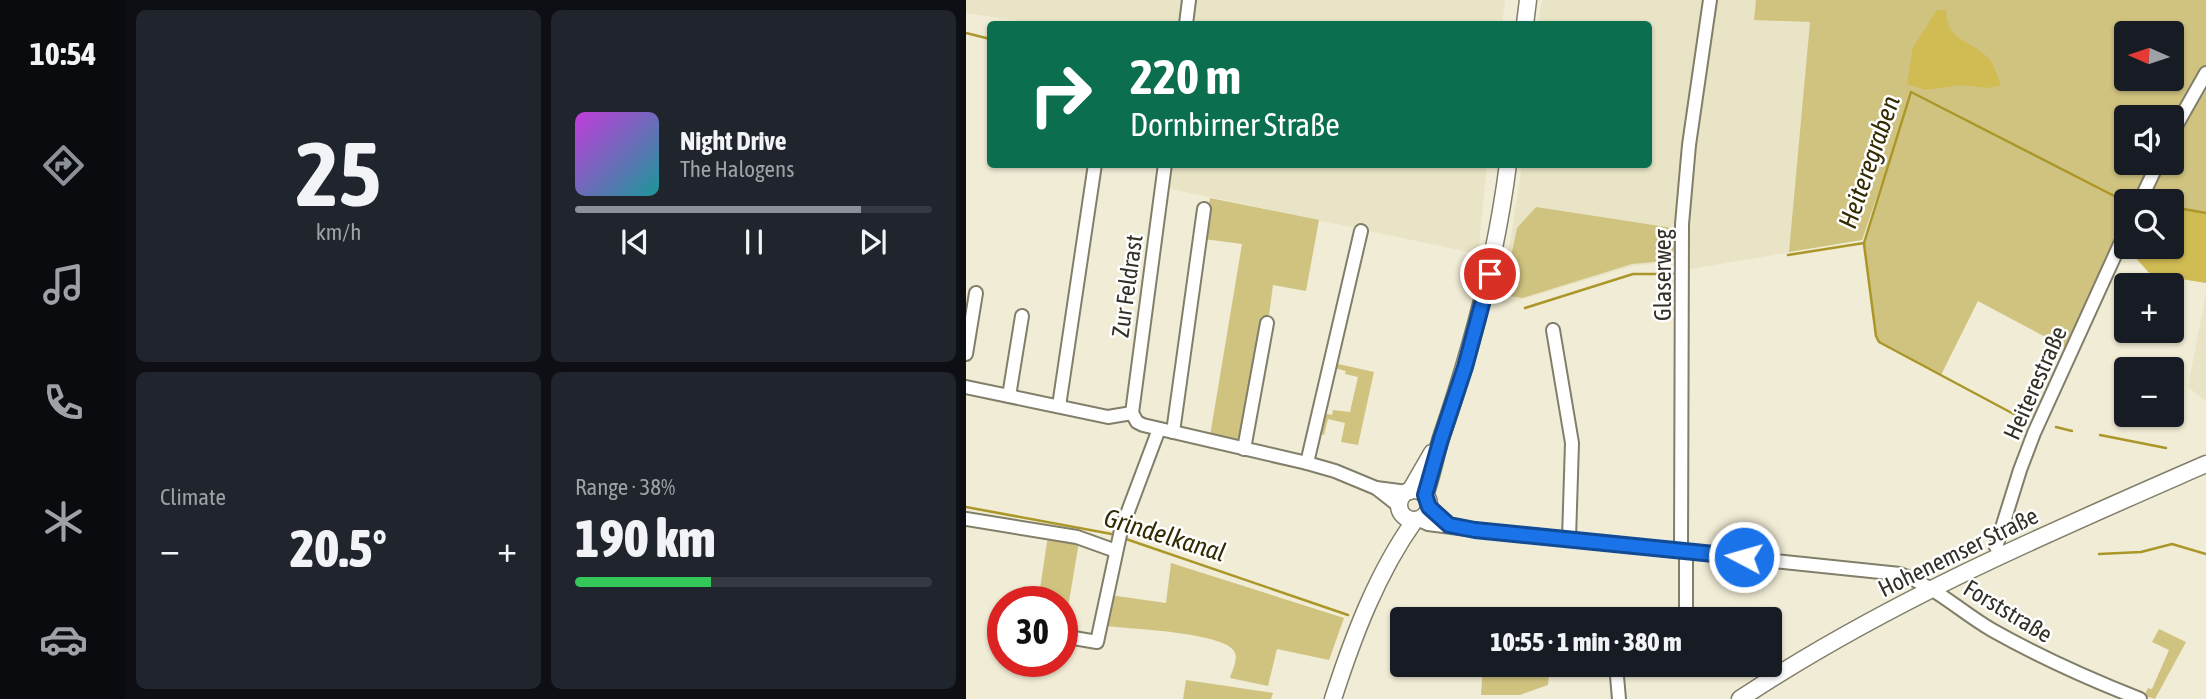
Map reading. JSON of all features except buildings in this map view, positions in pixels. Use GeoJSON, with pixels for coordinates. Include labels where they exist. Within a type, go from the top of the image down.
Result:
{"type":"FeatureCollection","features":[{"type":"Feature","properties":{"kind":"main road"},"geometry":{"type":"LineString","coordinates":[[1525,21],[1528,0]]}},
{"type":"Feature","properties":{"kind":"main road"},"geometry":{"type":"LineString","coordinates":[[1333,699],[1347,655],[1441,439],[1465,367],[1486,293],[1507,168]]}},
{"type":"Feature","properties":{"kind":"main road","name":"Hohenemser Straße"},"geometry":{"type":"LineString","coordinates":[[1740,699],[1835,639],[1931,589],[2206,464]]}},
{"type":"Feature","properties":{"kind":"street"},"geometry":{"type":"LineString","coordinates":[[1186,21],[1189,0]]}},
{"type":"Feature","properties":{"kind":"street","name":"Glaserweg"},"geometry":{"type":"LineString","coordinates":[[1684,551],[1682,224],[1689,141],[1710,0]]}},
{"type":"Feature","properties":{"kind":"street"},"geometry":{"type":"LineString","coordinates":[[2184,112],[2206,73]]}},
{"type":"Feature","properties":{"kind":"street"},"geometry":{"type":"LineString","coordinates":[[1059,406],[1094,168]]}},
{"type":"Feature","properties":{"kind":"street","name":"Zur Feldrast"},"geometry":{"type":"LineString","coordinates":[[1132,413],[1164,168]]}},
{"type":"Feature","properties":{"kind":"street"},"geometry":{"type":"LineString","coordinates":[[1173,432],[1205,209]]}},
{"type":"Feature","properties":{"kind":"street"},"geometry":{"type":"LineString","coordinates":[[1307,463],[1362,230]]}},
{"type":"Feature","properties":{"kind":"street","name":"Heiterestraße"},"geometry":{"type":"LineString","coordinates":[[2003,554],[1996,547],[2020,470],[2114,258]]}},
{"type":"Feature","properties":{"kind":"street"},"geometry":{"type":"LineString","coordinates":[[966,354],[976,293]]}},
{"type":"Feature","properties":{"kind":"street"},"geometry":{"type":"LineString","coordinates":[[1009,396],[1022,316]]}},
{"type":"Feature","properties":{"kind":"street"},"geometry":{"type":"LineString","coordinates":[[1244,449],[1267,323]]}},
{"type":"Feature","properties":{"kind":"street"},"geometry":{"type":"LineString","coordinates":[[1553,330],[1572,443],[1569,540]]}},
{"type":"Feature","properties":{"kind":"street"},"geometry":{"type":"LineString","coordinates":[[966,387],[1108,417],[1132,413]]}},
{"type":"Feature","properties":{"kind":"street","name":"Forststraße"},"geometry":{"type":"LineString","coordinates":[[1132,413],[1137,422],[1159,429],[1335,471],[1413,506],[1428,524],[1900,574],[1931,589],[1990,629],[2062,667],[2140,699]]}},
{"type":"Feature","properties":{"kind":"street"},"geometry":{"type":"LineString","coordinates":[[1078,639],[1097,642],[1121,530],[1159,429]]}},
{"type":"Feature","properties":{"kind":"street"},"geometry":{"type":"LineString","coordinates":[[966,519],[1077,537],[1116,548]]}},
{"type":"Feature","properties":{"kind":"street"},"geometry":{"type":"LineString","coordinates":[[1684,551],[1686,607]]}},
{"type":"Feature","properties":{"kind":"street"},"geometry":{"type":"LineString","coordinates":[[1617,677],[1619,699]]}},
{"type":"Feature","properties":{"kind":"shaded area"},"geometry":{"type":"Polygon","coordinates":[[[966,0],[1505,0],[1502,21],[1019,21],[966,13],[966,0]]]}},
{"type":"Feature","properties":{"kind":"shaded area"},"geometry":{"type":"Polygon","coordinates":[[[1542,0],[2206,0],[2206,272],[2144,259],[2184,259],[2184,189],[2114,189],[2114,257],[2072,351],[1861,240],[1685,270],[1677,261],[1633,266],[1507,304],[1497,301],[1511,237],[1522,168],[1652,168],[1652,21],[1538,21],[1542,0]]]}},
{"type":"Feature","properties":{"kind":"shaded area"},"geometry":{"type":"Polygon","coordinates":[[[1756,0],[2206,0],[2206,213],[2184,209],[2184,189],[2114,189],[2114,258],[2072,351],[1978,301],[1941,375],[1879,342],[1876,336],[1864,243],[1894,146],[1862,240],[1789,252],[1810,22],[1754,20],[1756,0]]]}},
{"type":"Feature","properties":{"kind":"shaded area"},"geometry":{"type":"Polygon","coordinates":[[[1937,10],[1946,10],[1947,21],[1955,35],[1989,59],[2001,85],[1988,88],[1961,85],[1926,90],[1907,84],[1913,47],[1937,10]]]}},
{"type":"Feature","properties":{"kind":"shaded area"},"geometry":{"type":"Polygon","coordinates":[[[1165,168],[1487,168],[1478,254],[1162,187],[1165,168]]]}},
{"type":"Feature","properties":{"kind":"shaded area"},"geometry":{"type":"Polygon","coordinates":[[[1210,198],[1319,220],[1306,291],[1273,285],[1269,316],[1265,316],[1243,439],[1240,442],[1210,436],[1242,244],[1204,239],[1210,198]]]}},
{"type":"Feature","properties":{"kind":"shaded area"},"geometry":{"type":"Polygon","coordinates":[[[1536,207],[1673,228],[1676,231],[1676,260],[1632,264],[1522,298],[1503,295],[1517,228],[1536,207]]]}},
{"type":"Feature","properties":{"kind":"shaded area"},"geometry":{"type":"Polygon","coordinates":[[[2184,210],[2206,213],[2206,283],[2184,279],[2184,273],[2149,273],[2137,259],[2184,259],[2184,210]]]}},
{"type":"Feature","properties":{"kind":"shaded area"},"geometry":{"type":"Polygon","coordinates":[[[2206,292],[2206,401],[2188,387],[2206,292]]]}},
{"type":"Feature","properties":{"kind":"shaded area"},"geometry":{"type":"Polygon","coordinates":[[[1334,363],[1374,372],[1358,445],[1341,442],[1345,423],[1328,419],[1324,435],[1318,433],[1322,413],[1332,415],[1333,410],[1350,412],[1358,377],[1334,368],[1334,363]]]}},
{"type":"Feature","properties":{"kind":"shaded area"},"geometry":{"type":"Polygon","coordinates":[[[1048,536],[1079,542],[1072,586],[1040,586],[1048,536]]]}},
{"type":"Feature","properties":{"kind":"shaded area"},"geometry":{"type":"Polygon","coordinates":[[[1171,563],[1344,618],[1329,660],[1277,649],[1268,686],[1230,678],[1235,654],[1226,645],[1174,632],[1105,626],[1110,595],[1166,603],[1171,563]]]}},
{"type":"Feature","properties":{"kind":"shaded area"},"geometry":{"type":"Polygon","coordinates":[[[2159,629],[2186,642],[2155,699],[2134,692],[2132,688],[2145,694],[2148,688],[2152,689],[2169,650],[2152,642],[2159,629]]]}},
{"type":"Feature","properties":{"kind":"shaded area"},"geometry":{"type":"Polygon","coordinates":[[[1482,677],[1549,677],[1548,685],[1520,695],[1481,695],[1482,677]]]}},
{"type":"Feature","properties":{"kind":"shaded area"},"geometry":{"type":"Polygon","coordinates":[[[1186,680],[1273,693],[1271,699],[1183,699],[1186,680]]]}},
{"type":"Feature","properties":{"kind":"waterway"},"geometry":{"type":"LineString","coordinates":[[966,33],[987,38]]}},
{"type":"Feature","properties":{"kind":"waterway","name":"Heiteregraben"},"geometry":{"type":"LineString","coordinates":[[1788,255],[1864,243],[1911,92],[2114,196]]}},
{"type":"Feature","properties":{"kind":"waterway","name":"Heiteregraben"},"geometry":{"type":"LineString","coordinates":[[2184,209],[2206,213]]}},
{"type":"Feature","properties":{"kind":"waterway"},"geometry":{"type":"LineString","coordinates":[[1864,244],[1879,342],[2023,419]]}},
{"type":"Feature","properties":{"kind":"waterway","name":"Heiteregraben"},"geometry":{"type":"LineString","coordinates":[[1525,308],[1633,274],[1673,274]]}},
{"type":"Feature","properties":{"kind":"waterway"},"geometry":{"type":"LineString","coordinates":[[2056,427],[2072,431]]}},
{"type":"Feature","properties":{"kind":"waterway"},"geometry":{"type":"LineString","coordinates":[[2100,435],[2166,448]]}},
{"type":"Feature","properties":{"kind":"waterway","name":"Grindelkanal"},"geometry":{"type":"LineString","coordinates":[[966,507],[1117,535]]}},
{"type":"Feature","properties":{"kind":"waterway","name":"Grindelkanal"},"geometry":{"type":"LineString","coordinates":[[1123,538],[1348,615]]}},
{"type":"Feature","properties":{"kind":"waterway","name":"Heiteregraben"},"geometry":{"type":"LineString","coordinates":[[2099,554],[2141,552],[2172,544],[2206,554]]}},
{"type":"Feature","properties":{"kind":"route"},"geometry":{"type":"LineString","coordinates":[[1490,274],[1465,367],[1425,495],[1429,507],[1449,525],[1475,530],[1744,557]]}}]}
